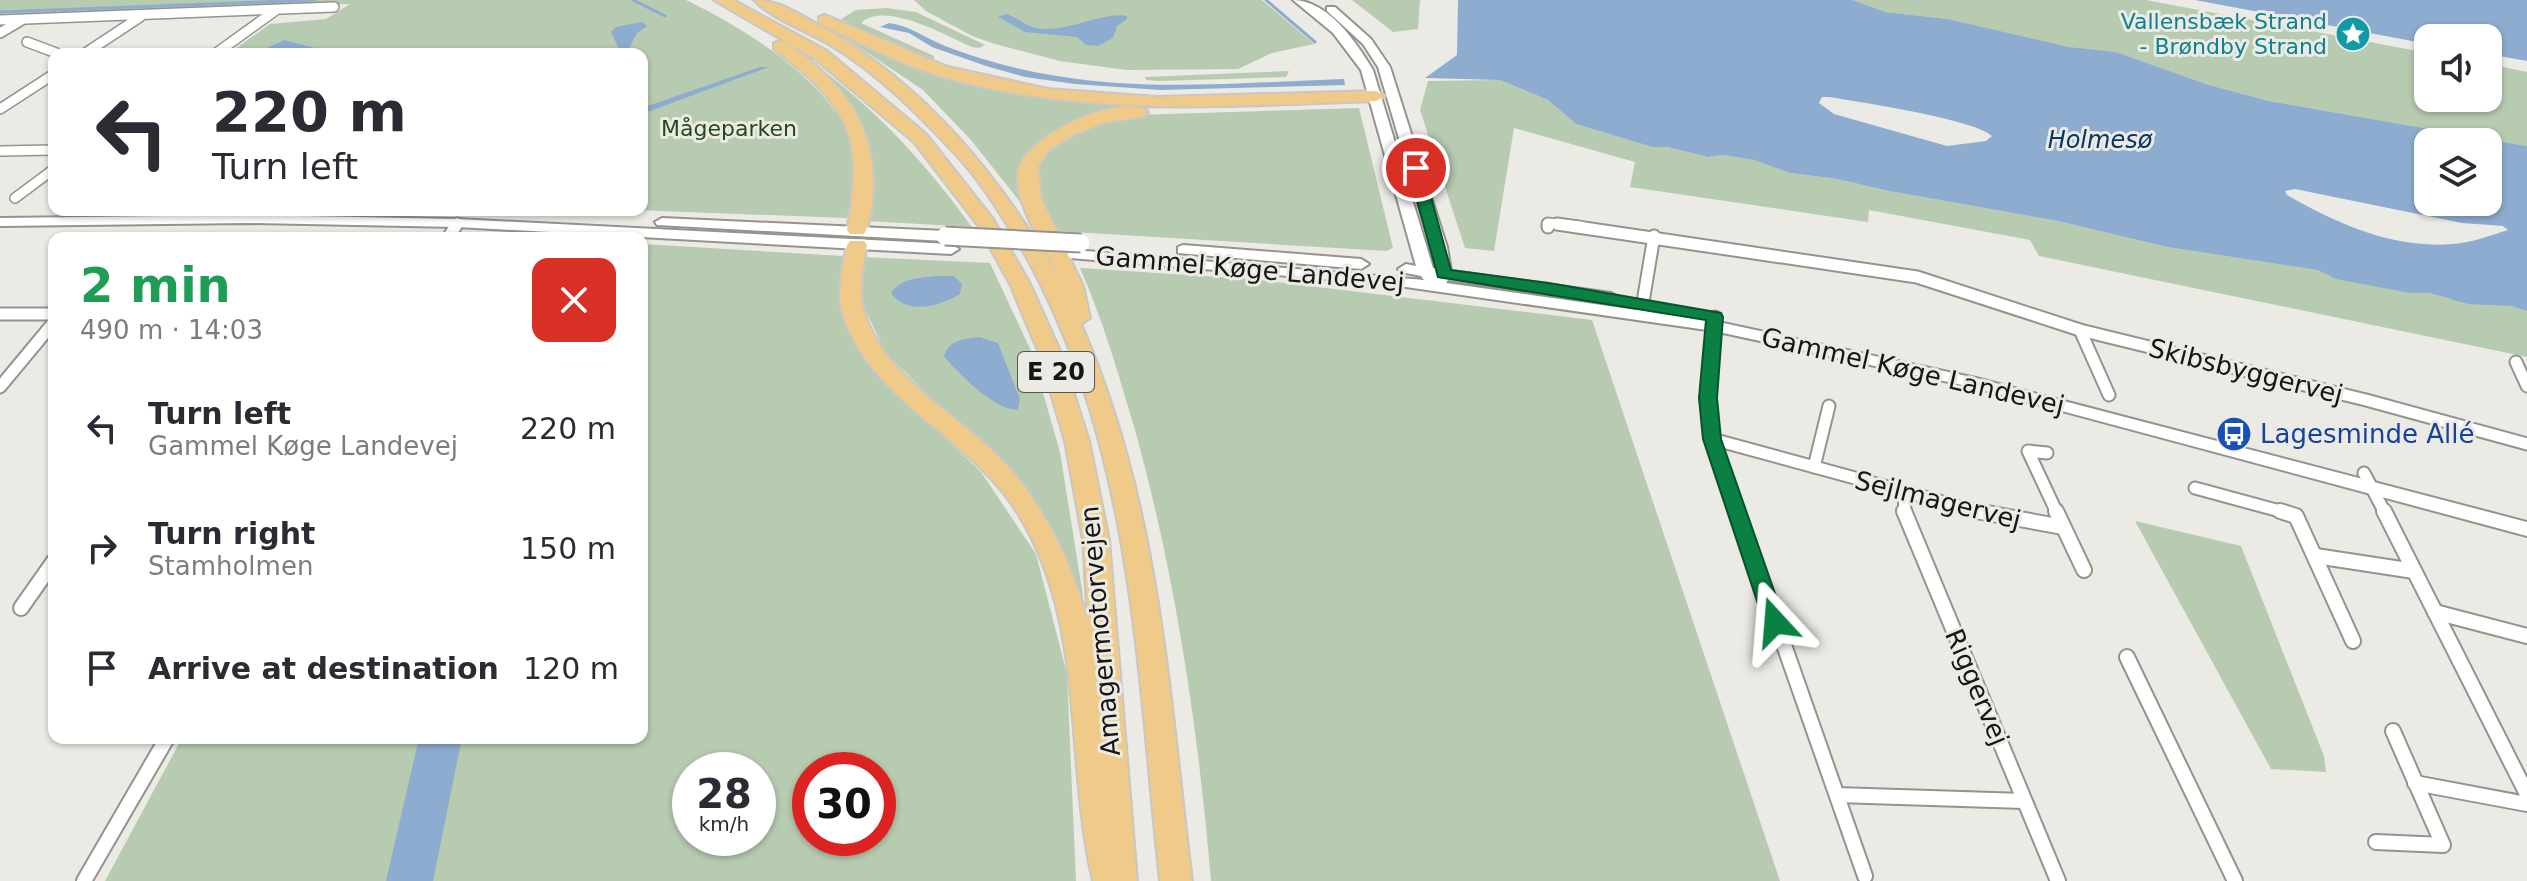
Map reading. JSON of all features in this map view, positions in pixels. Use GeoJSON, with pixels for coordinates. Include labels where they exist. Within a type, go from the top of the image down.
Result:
{"type":"FeatureCollection","features":[{"type":"Feature","properties":{"kind":"highway"},"geometry":{"type":"LineString","coordinates":[[702,0],[746,24],[798,59],[833,90],[852,118],[867,159],[867,177],[850,283],[853,312],[863,337],[890,372],[973,445],[1016,492],[1048,545],[1067,591],[1083,666],[1101,851],[1109,881]]}},
{"type":"Feature","properties":{"kind":"highway","name":"Amagermotorvejen"},"geometry":{"type":"LineString","coordinates":[[722,0],[821,55],[920,138],[986,223],[1020,284],[1050,353],[1077,441],[1096,540],[1121,881]]}},
{"type":"Feature","properties":{"kind":"highway","name":"Amagermotorvejen"},"geometry":{"type":"LineString","coordinates":[[762,0],[843,47],[886,78],[930,117],[977,167],[1012,212],[1046,267],[1088,359],[1108,421],[1137,545],[1176,881]]}},
{"type":"Feature","properties":{"kind":"highway"},"geometry":{"type":"LineString","coordinates":[[783,0],[928,66],[973,80],[1041,93],[1155,102],[1384,100]]}},
{"type":"Feature","properties":{"kind":"highway"},"geometry":{"type":"LineString","coordinates":[[1088,359],[1073,285],[1036,209],[1027,183],[1027,171],[1041,148],[1069,129],[1129,113],[1384,100]]}},
{"type":"Feature","properties":{"kind":"main road"},"geometry":{"type":"LineString","coordinates":[[1299,0],[1324,17],[1350,43],[1384,100],[1435,277]]}},
{"type":"Feature","properties":{"kind":"main road"},"geometry":{"type":"LineString","coordinates":[[1319,0],[1367,42],[1384,67],[1384,100]]}},
{"type":"Feature","properties":{"kind":"main road"},"geometry":{"type":"LineString","coordinates":[[0,212],[48,211]]}},
{"type":"Feature","properties":{"kind":"main road","name":"Gammel Køge Landevej"},"geometry":{"type":"LineString","coordinates":[[474,216],[1093,250],[1264,268],[1435,277],[1714,321],[1923,361],[2367,479],[2527,518]]}},
{"type":"Feature","properties":{"kind":"main road","name":"Gammel Køge Landevej"},"geometry":{"type":"LineString","coordinates":[[0,222],[248,219],[857,237]]}},
{"type":"Feature","properties":{"kind":"main road","name":"Gammel Køge Landevej"},"geometry":{"type":"LineString","coordinates":[[2367,479],[2527,529]]}},
{"type":"Feature","properties":{"kind":"street"},"geometry":{"type":"LineString","coordinates":[[0,20],[334,7]]}},
{"type":"Feature","properties":{"kind":"street"},"geometry":{"type":"LineString","coordinates":[[223,48],[276,10]]}},
{"type":"Feature","properties":{"kind":"street"},"geometry":{"type":"LineString","coordinates":[[93,48],[143,16]]}},
{"type":"Feature","properties":{"kind":"street"},"geometry":{"type":"LineString","coordinates":[[0,33],[22,20]]}},
{"type":"Feature","properties":{"kind":"street"},"geometry":{"type":"LineString","coordinates":[[27,42],[48,50]]}},
{"type":"Feature","properties":{"kind":"street"},"geometry":{"type":"LineString","coordinates":[[0,109],[48,78]]}},
{"type":"Feature","properties":{"kind":"street"},"geometry":{"type":"LineString","coordinates":[[0,151],[48,150]]}},
{"type":"Feature","properties":{"kind":"street"},"geometry":{"type":"LineString","coordinates":[[15,198],[48,173]]}},
{"type":"Feature","properties":{"kind":"street"},"geometry":{"type":"LineString","coordinates":[[452,232],[457,223]]}},
{"type":"Feature","properties":{"kind":"street","name":"Skibsbyggervej"},"geometry":{"type":"LineString","coordinates":[[1548,227],[1548,223],[1585,226],[1654,236],[1857,273],[1947,285],[2080,330],[2366,400],[2527,444]]}},
{"type":"Feature","properties":{"kind":"street"},"geometry":{"type":"LineString","coordinates":[[1642,309],[1654,236]]}},
{"type":"Feature","properties":{"kind":"street"},"geometry":{"type":"LineString","coordinates":[[0,314],[48,314]]}},
{"type":"Feature","properties":{"kind":"street"},"geometry":{"type":"LineString","coordinates":[[1714,321],[1708,398],[1712,439],[1865,876]]}},
{"type":"Feature","properties":{"kind":"street"},"geometry":{"type":"LineString","coordinates":[[0,387],[48,329]]}},
{"type":"Feature","properties":{"kind":"street"},"geometry":{"type":"LineString","coordinates":[[2080,330],[2109,395]]}},
{"type":"Feature","properties":{"kind":"street"},"geometry":{"type":"LineString","coordinates":[[2516,362],[2527,386]]}},
{"type":"Feature","properties":{"kind":"street"},"geometry":{"type":"LineString","coordinates":[[1814,467],[1829,406]]}},
{"type":"Feature","properties":{"kind":"street","name":"Sejlmagervej"},"geometry":{"type":"LineString","coordinates":[[1712,439],[1996,517],[2063,527]]}},
{"type":"Feature","properties":{"kind":"street","name":"Sejlmagervej"},"geometry":{"type":"LineString","coordinates":[[2047,453],[2028,451],[2084,570]]}},
{"type":"Feature","properties":{"kind":"street"},"geometry":{"type":"LineString","coordinates":[[2367,479],[2527,794]]}},
{"type":"Feature","properties":{"kind":"street"},"geometry":{"type":"LineString","coordinates":[[2195,488],[2296,516],[2353,641]]}},
{"type":"Feature","properties":{"kind":"street","name":"Riggervej"},"geometry":{"type":"LineString","coordinates":[[1904,493],[1904,512],[2058,881]]}},
{"type":"Feature","properties":{"kind":"street"},"geometry":{"type":"LineString","coordinates":[[2316,556],[2414,571]]}},
{"type":"Feature","properties":{"kind":"street"},"geometry":{"type":"LineString","coordinates":[[21,608],[48,570]]}},
{"type":"Feature","properties":{"kind":"street"},"geometry":{"type":"LineString","coordinates":[[2435,612],[2527,636]]}},
{"type":"Feature","properties":{"kind":"street"},"geometry":{"type":"LineString","coordinates":[[2127,657],[2235,881]]}},
{"type":"Feature","properties":{"kind":"street"},"geometry":{"type":"LineString","coordinates":[[2376,842],[2443,845],[2393,731]]}},
{"type":"Feature","properties":{"kind":"street"},"geometry":{"type":"LineString","coordinates":[[84,881],[164,744]]}},
{"type":"Feature","properties":{"kind":"street"},"geometry":{"type":"LineString","coordinates":[[2415,783],[2527,804]]}},
{"type":"Feature","properties":{"kind":"street"},"geometry":{"type":"LineString","coordinates":[[1837,795],[2024,801]]}},
{"type":"Feature","properties":{"kind":"green space","name":"Mågeparken"},"geometry":{"type":"Polygon","coordinates":[[[0,0],[686,0],[732,25],[780,57],[822,95],[838,116],[850,138],[854,158],[847,218],[648,211],[648,48],[236,48],[270,24],[326,19],[350,4],[0,14],[0,0]]]}},
{"type":"Feature","properties":{"kind":"green space"},"geometry":{"type":"Polygon","coordinates":[[[914,0],[1262,0],[1314,44],[1272,53],[1238,69],[1126,70],[1060,61],[995,44],[972,36],[926,11],[914,0]]]}},
{"type":"Feature","properties":{"kind":"green space"},"geometry":{"type":"Polygon","coordinates":[[[1352,0],[1420,0],[1418,29],[1393,32],[1352,0]]]}},
{"type":"Feature","properties":{"kind":"green space"},"geometry":{"type":"Polygon","coordinates":[[[1853,0],[2146,0],[2414,50],[2414,112],[2502,112],[2502,67],[2527,72],[2527,146],[2502,142],[2502,128],[2424,128],[2269,101],[2209,85],[2116,52],[2068,48],[1948,19],[1884,12],[1853,0]]]}},
{"type":"Feature","properties":{"kind":"green space"},"geometry":{"type":"Polygon","coordinates":[[[886,8],[916,12],[985,45],[972,47],[900,18],[872,17],[861,23],[934,56],[933,62],[903,51],[841,19],[856,10],[886,8]]]}},
{"type":"Feature","properties":{"kind":"green space"},"geometry":{"type":"Polygon","coordinates":[[[842,31],[1029,95],[1358,101],[1135,109],[1032,150],[1027,203],[1021,203],[971,140],[923,90],[838,33],[842,31]]]}},
{"type":"Feature","properties":{"kind":"green space"},"geometry":{"type":"Polygon","coordinates":[[[784,42],[839,83],[886,126],[930,173],[972,227],[867,221],[873,171],[865,131],[843,98],[781,43],[784,42]]]}},
{"type":"Feature","properties":{"kind":"green space"},"geometry":{"type":"Polygon","coordinates":[[[1289,71],[1286,77],[1158,81],[1146,80],[1145,77],[1289,71]]]}},
{"type":"Feature","properties":{"kind":"green space"},"geometry":{"type":"Polygon","coordinates":[[[1500,80],[1548,100],[1576,124],[1652,147],[1666,147],[1708,157],[1723,155],[1754,160],[1790,173],[2058,221],[2167,247],[2319,270],[2410,293],[2429,293],[2449,299],[2511,306],[2527,311],[2527,357],[2039,256],[2030,240],[1869,210],[1868,222],[1630,187],[1635,162],[1514,128],[1494,251],[1465,248],[1420,110],[1428,81],[1500,80]]]}},
{"type":"Feature","properties":{"kind":"green space"},"geometry":{"type":"Polygon","coordinates":[[[1359,108],[1393,248],[1386,251],[1055,231],[1036,183],[1037,168],[1045,153],[1074,130],[1134,115],[1359,108]]]}},
{"type":"Feature","properties":{"kind":"green space"},"geometry":{"type":"Polygon","coordinates":[[[648,244],[844,256],[840,294],[847,326],[860,352],[878,375],[981,472],[1036,554],[1067,674],[1076,881],[105,881],[179,744],[648,744],[648,244]]]}},
{"type":"Feature","properties":{"kind":"green space"},"geometry":{"type":"Polygon","coordinates":[[[862,257],[990,263],[1031,351],[1060,452],[1083,596],[1074,599],[996,456],[939,406],[885,352],[859,296],[862,257]]]}},
{"type":"Feature","properties":{"kind":"green space"},"geometry":{"type":"Polygon","coordinates":[[[1080,268],[1252,279],[1592,320],[1780,881],[1211,881],[1192,710],[1174,597],[1135,430],[1103,328],[1080,268]]]}},
{"type":"Feature","properties":{"kind":"green space"},"geometry":{"type":"Polygon","coordinates":[[[2135,521],[2241,546],[2324,756],[2326,772],[2271,769],[2135,521]]]}},
{"type":"Feature","properties":{"kind":"water","name":"Holmesø"},"geometry":{"type":"Polygon","coordinates":[[[1458,0],[1853,0],[1885,12],[1948,19],[2068,47],[2116,52],[2209,85],[2269,101],[2424,128],[2414,128],[2414,213],[2295,189],[2285,191],[2306,206],[2346,225],[2409,243],[2460,243],[2508,230],[2503,226],[2462,223],[2428,216],[2502,216],[2502,142],[2527,146],[2527,311],[2511,306],[2468,304],[2429,293],[2410,293],[2336,279],[2318,270],[2167,247],[2058,221],[1790,173],[1754,160],[1723,155],[1708,157],[1667,147],[1652,147],[1576,124],[1548,100],[1500,80],[1425,78],[1457,55],[1458,0]],[[1822,97],[1819,103],[1834,114],[1947,146],[1986,141],[1992,136],[1963,123],[1829,97],[1822,97]]]}},
{"type":"Feature","properties":{"kind":"water"},"geometry":{"type":"Polygon","coordinates":[[[2195,0],[2527,0],[2527,61],[2502,57],[2502,24],[2414,24],[2414,41],[2195,0]]]}},
{"type":"Feature","properties":{"kind":"water"},"geometry":{"type":"Polygon","coordinates":[[[1006,14],[1032,27],[1047,29],[1118,15],[1127,16],[1127,19],[1117,26],[1113,38],[1098,46],[1086,45],[1077,37],[1025,32],[998,17],[1006,14]]]}},
{"type":"Feature","properties":{"kind":"water"},"geometry":{"type":"Polygon","coordinates":[[[642,22],[647,26],[637,33],[629,48],[619,48],[611,32],[616,27],[642,22]]]}},
{"type":"Feature","properties":{"kind":"water"},"geometry":{"type":"Polygon","coordinates":[[[889,23],[972,56],[1014,68],[1093,81],[1165,85],[1344,79],[1345,85],[1160,90],[1075,84],[1025,77],[986,66],[932,47],[909,33],[880,27],[889,23]]]}},
{"type":"Feature","properties":{"kind":"water"},"geometry":{"type":"Polygon","coordinates":[[[284,40],[314,48],[267,48],[284,40]]]}},
{"type":"Feature","properties":{"kind":"water"},"geometry":{"type":"Polygon","coordinates":[[[760,67],[769,67],[648,112],[648,106],[760,67]]]}},
{"type":"Feature","properties":{"kind":"water"},"geometry":{"type":"Polygon","coordinates":[[[954,276],[962,284],[960,294],[934,305],[915,307],[906,305],[891,293],[905,282],[954,276]]]}},
{"type":"Feature","properties":{"kind":"water"},"geometry":{"type":"Polygon","coordinates":[[[979,337],[998,343],[1020,399],[1018,410],[988,398],[944,356],[953,343],[979,337]]]}},
{"type":"Feature","properties":{"kind":"water"},"geometry":{"type":"Polygon","coordinates":[[[418,744],[461,744],[433,881],[386,881],[418,744]]]}},
{"type":"Feature","properties":{"kind":"waterway"},"geometry":{"type":"LineString","coordinates":[[0,12],[314,0]]}},
{"type":"Feature","properties":{"kind":"waterway"},"geometry":{"type":"LineString","coordinates":[[633,0],[665,16]]}},
{"type":"Feature","properties":{"kind":"waterway"},"geometry":{"type":"LineString","coordinates":[[1266,0],[1315,42]]}},
{"type":"Feature","properties":{"kind":"place","name":"Vallensbæk Strand - Brøndby Strand"},"geometry":{"type":"Point","coordinates":[2353,34]}},
{"type":"Feature","properties":{"kind":"place","name":"Lagesminde Allé"},"geometry":{"type":"Point","coordinates":[2234,434]}},
{"type":"Feature","properties":{"kind":"route"},"geometry":{"type":"LineString","coordinates":[[1416,168],[1444,274],[1549,288],[1715,317],[1708,398],[1712,439],[1775,622]]}}]}
